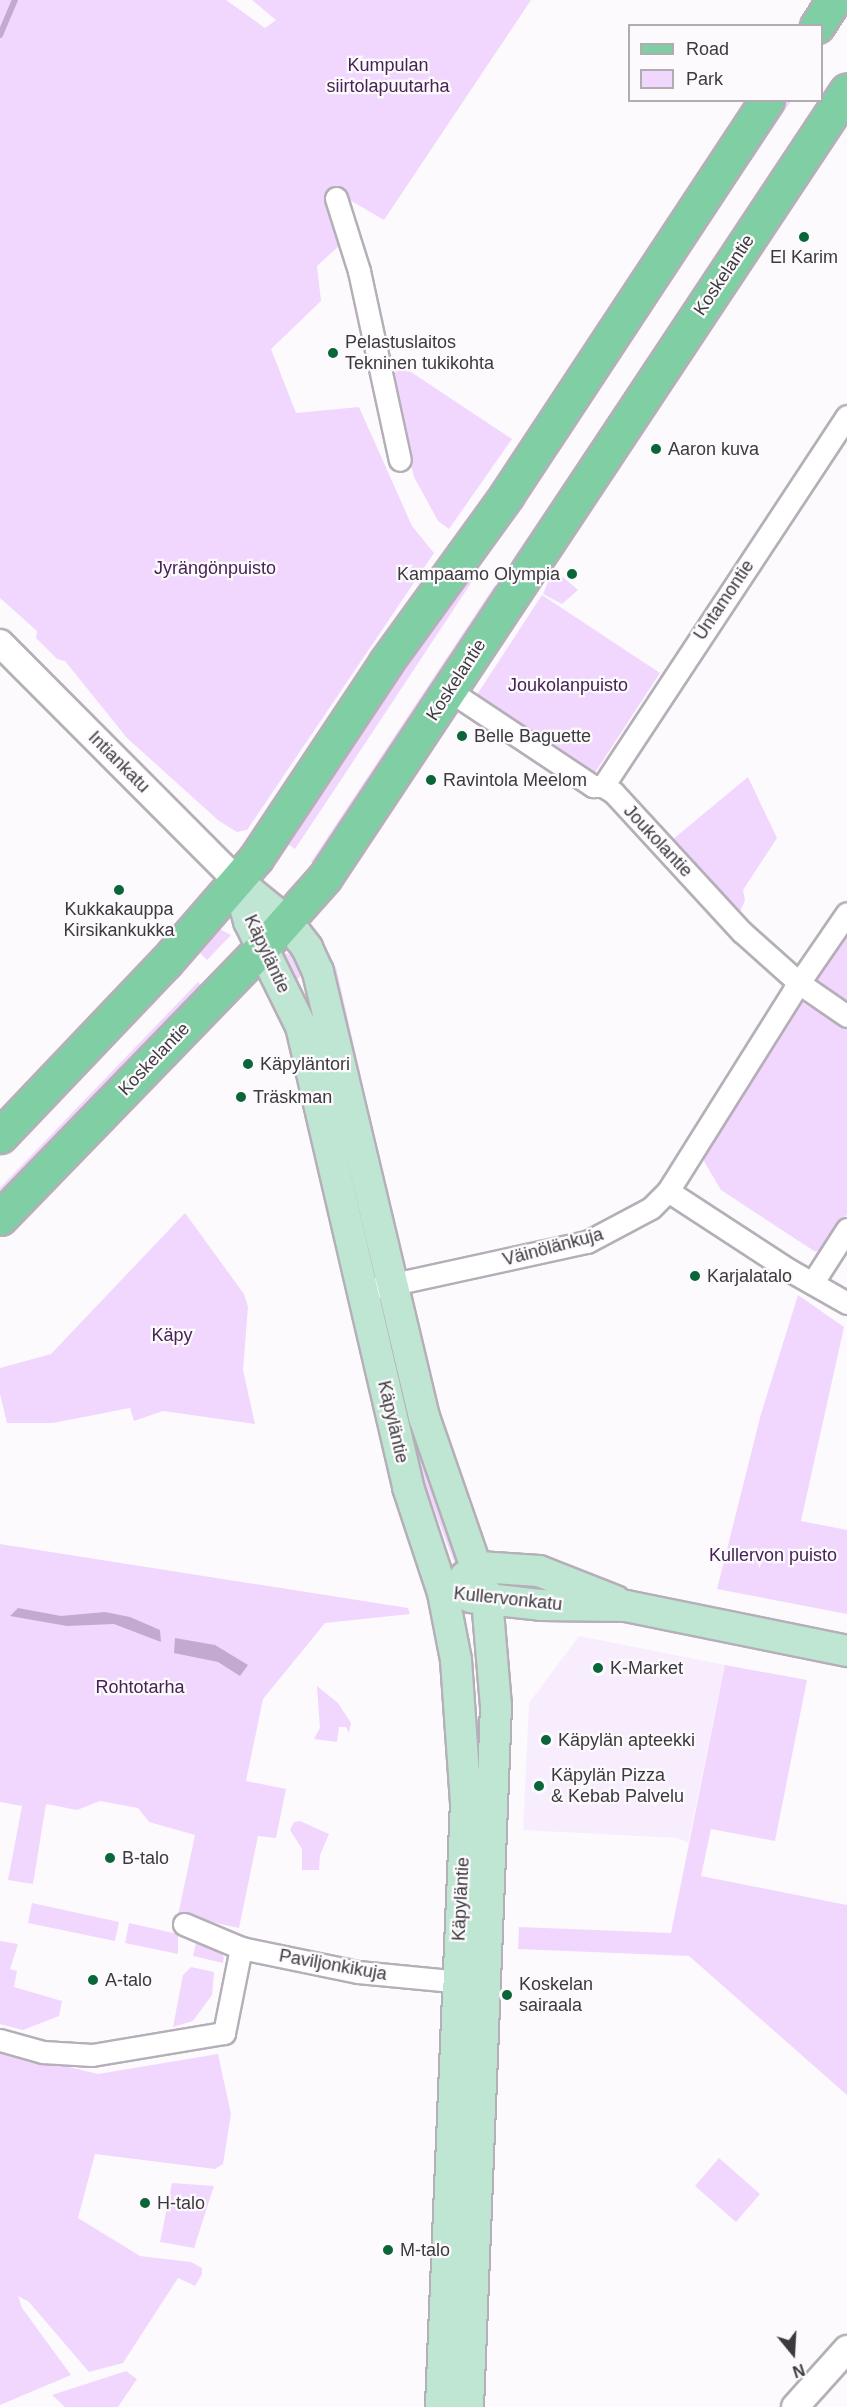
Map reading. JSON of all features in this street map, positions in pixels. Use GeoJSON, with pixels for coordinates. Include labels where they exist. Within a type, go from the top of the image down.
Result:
{"type":"FeatureCollection","features":[{"type":"Feature","properties":{"kind":"main road"},"geometry":{"type":"LineString","coordinates":[[818,24],[834,0]]}},
{"type":"Feature","properties":{"kind":"main road","name":"Koskelantie"},"geometry":{"type":"LineString","coordinates":[[0,1218],[287,922],[325,877],[847,90]]}},
{"type":"Feature","properties":{"kind":"main road"},"geometry":{"type":"LineString","coordinates":[[0,1136],[238,882],[386,662],[506,496],[766,102]]}},
{"type":"Feature","properties":{"kind":"main road","name":"Käpyläntie"},"geometry":{"type":"LineString","coordinates":[[238,882],[287,922],[312,957],[324,990],[391,1285],[424,1417],[479,1567],[488,1599],[496,1706],[468,2407]]}},
{"type":"Feature","properties":{"kind":"main road","name":"Käpyläntie"},"geometry":{"type":"LineString","coordinates":[[238,882],[249,921],[301,1026],[408,1487],[443,1593],[456,1660],[466,1802],[441,2407]]}},
{"type":"Feature","properties":{"kind":"main road","name":"Kullervonkatu"},"geometry":{"type":"LineString","coordinates":[[443,1593],[479,1567],[539,1571],[571,1581],[626,1606]]}},
{"type":"Feature","properties":{"kind":"main road","name":"Kullervonkatu"},"geometry":{"type":"LineString","coordinates":[[443,1593],[488,1599],[626,1606],[847,1651]]}},
{"type":"Feature","properties":{"kind":"street"},"geometry":{"type":"LineString","coordinates":[[336,198],[359,271],[399,460]]}},
{"type":"Feature","properties":{"kind":"street","name":"Untamontie"},"geometry":{"type":"LineString","coordinates":[[603,786],[847,416]]}},
{"type":"Feature","properties":{"kind":"street","name":"Intiankatu"},"geometry":{"type":"LineString","coordinates":[[0,643],[238,882]]}},
{"type":"Feature","properties":{"kind":"street","name":"Joukolantie"},"geometry":{"type":"LineString","coordinates":[[450,691],[593,786],[603,786],[742,932],[799,983],[847,1016]]}},
{"type":"Feature","properties":{"kind":"street","name":"Väinölänkuja"},"geometry":{"type":"LineString","coordinates":[[362,1292],[587,1242],[651,1208],[668,1191],[799,983],[847,913]]}},
{"type":"Feature","properties":{"kind":"street"},"geometry":{"type":"LineString","coordinates":[[668,1191],[789,1270],[847,1303]]}},
{"type":"Feature","properties":{"kind":"street"},"geometry":{"type":"LineString","coordinates":[[813,1282],[847,1229]]}},
{"type":"Feature","properties":{"kind":"street","name":"Paviljonkikuja"},"geometry":{"type":"LineString","coordinates":[[184,1924],[241,1948],[358,1972],[486,1984]]}},
{"type":"Feature","properties":{"kind":"street"},"geometry":{"type":"LineString","coordinates":[[0,2040],[43,2052],[92,2055],[224,2033],[241,1948]]}},
{"type":"Feature","properties":{"kind":"street"},"geometry":{"type":"LineString","coordinates":[[795,2407],[847,2349]]}},
{"type":"Feature","properties":{"kind":"shaded area"},"geometry":{"type":"Polygon","coordinates":[[[18,1608],[61,1616],[105,1612],[130,1617],[160,1630],[161,1642],[114,1624],[67,1626],[10,1616],[18,1608]]]}},
{"type":"Feature","properties":{"kind":"shaded area"},"geometry":{"type":"Polygon","coordinates":[[[579,1636],[725,1665],[688,1843],[677,1838],[523,1830],[529,1703],[579,1636]]]}},
{"type":"Feature","properties":{"kind":"shaded area"},"geometry":{"type":"Polygon","coordinates":[[[175,1638],[215,1645],[248,1665],[240,1676],[218,1662],[174,1653],[175,1638]]]}},
{"type":"Feature","properties":{"kind":"green space","name":"Jyrängönpuisto"},"geometry":{"type":"Polygon","coordinates":[[[0,0],[226,0],[265,28],[276,20],[252,0],[531,0],[384,220],[348,199],[353,233],[317,266],[321,301],[271,349],[296,413],[359,407],[412,526],[434,553],[247,830],[237,832],[219,821],[127,738],[65,661],[57,659],[36,638],[37,631],[0,598],[0,0]]]}},
{"type":"Feature","properties":{"kind":"green space"},"geometry":{"type":"Polygon","coordinates":[[[778,102],[790,102],[751,161],[742,155],[778,102]]]}},
{"type":"Feature","properties":{"kind":"green space"},"geometry":{"type":"Polygon","coordinates":[[[402,366],[512,439],[449,529],[438,521],[414,477],[390,376],[402,366]]]}},
{"type":"Feature","properties":{"kind":"green space"},"geometry":{"type":"Polygon","coordinates":[[[616,405],[623,410],[516,566],[511,562],[616,405]]]}},
{"type":"Feature","properties":{"kind":"green space"},"geometry":{"type":"Polygon","coordinates":[[[470,573],[477,574],[295,849],[289,845],[390,685],[470,573]]]}},
{"type":"Feature","properties":{"kind":"green space"},"geometry":{"type":"Polygon","coordinates":[[[563,577],[578,590],[562,604],[543,594],[548,582],[563,577]]]}},
{"type":"Feature","properties":{"kind":"green space"},"geometry":{"type":"Polygon","coordinates":[[[495,585],[498,588],[317,866],[311,862],[495,585]]]}},
{"type":"Feature","properties":{"kind":"green space","name":"Joukolanpuisto"},"geometry":{"type":"Polygon","coordinates":[[[542,595],[660,673],[594,774],[476,696],[542,595]]]}},
{"type":"Feature","properties":{"kind":"green space"},"geometry":{"type":"Polygon","coordinates":[[[748,777],[777,838],[743,890],[745,900],[739,914],[672,840],[748,777]]]}},
{"type":"Feature","properties":{"kind":"green space"},"geometry":{"type":"Polygon","coordinates":[[[216,927],[231,935],[207,960],[195,948],[216,927]]]}},
{"type":"Feature","properties":{"kind":"green space"},"geometry":{"type":"Polygon","coordinates":[[[847,934],[847,1002],[817,983],[816,975],[847,934]]]}},
{"type":"Feature","properties":{"kind":"green space"},"geometry":{"type":"Polygon","coordinates":[[[285,953],[295,957],[305,972],[293,984],[281,957],[285,953]]]}},
{"type":"Feature","properties":{"kind":"green space"},"geometry":{"type":"Polygon","coordinates":[[[336,967],[361,1077],[358,1079],[330,969],[336,967]]]}},
{"type":"Feature","properties":{"kind":"green space"},"geometry":{"type":"Polygon","coordinates":[[[198,982],[204,988],[0,1200],[0,1188],[198,982]]]}},
{"type":"Feature","properties":{"kind":"green space"},"geometry":{"type":"Polygon","coordinates":[[[797,999],[847,1029],[847,1214],[822,1252],[814,1251],[721,1190],[702,1158],[797,999]]]}},
{"type":"Feature","properties":{"kind":"green space","name":"Käpy"},"geometry":{"type":"Polygon","coordinates":[[[185,1213],[244,1294],[248,1307],[243,1370],[255,1424],[163,1411],[134,1421],[130,1408],[53,1423],[7,1423],[0,1394],[0,1368],[51,1354],[185,1213]]]}},
{"type":"Feature","properties":{"kind":"green space","name":"Kullervon puisto"},"geometry":{"type":"Polygon","coordinates":[[[798,1295],[844,1327],[801,1521],[847,1530],[847,1614],[717,1589],[761,1414],[798,1295]]]}},
{"type":"Feature","properties":{"kind":"green space"},"geometry":{"type":"Polygon","coordinates":[[[387,1306],[465,1565],[457,1566],[453,1559],[417,1465],[382,1321],[387,1306]]]}},
{"type":"Feature","properties":{"kind":"green space","name":"Rohtotarha"},"geometry":{"type":"Polygon","coordinates":[[[0,1544],[408,1608],[410,1614],[325,1623],[263,1699],[246,1781],[286,1789],[276,1838],[258,1836],[239,1928],[178,1915],[195,1835],[149,1822],[138,1808],[100,1801],[77,1810],[46,1804],[33,1884],[8,1880],[22,1806],[0,1802],[0,1544]]]}},
{"type":"Feature","properties":{"kind":"green space"},"geometry":{"type":"Polygon","coordinates":[[[725,1665],[807,1680],[775,1841],[711,1829],[701,1876],[847,1905],[847,2095],[689,1956],[518,1949],[519,1927],[671,1933],[725,1665]]]}},
{"type":"Feature","properties":{"kind":"green space"},"geometry":{"type":"Polygon","coordinates":[[[317,1686],[338,1703],[351,1723],[349,1733],[346,1727],[339,1727],[337,1742],[314,1739],[320,1728],[317,1686]]]}},
{"type":"Feature","properties":{"kind":"green space"},"geometry":{"type":"Polygon","coordinates":[[[300,1821],[329,1834],[320,1855],[319,1870],[302,1870],[302,1849],[290,1830],[294,1822],[300,1821]]]}},
{"type":"Feature","properties":{"kind":"green space"},"geometry":{"type":"Polygon","coordinates":[[[32,1903],[119,1922],[115,1941],[28,1923],[32,1903]]]}},
{"type":"Feature","properties":{"kind":"green space"},"geometry":{"type":"Polygon","coordinates":[[[129,1923],[178,1934],[178,1954],[125,1943],[129,1923]]]}},
{"type":"Feature","properties":{"kind":"green space"},"geometry":{"type":"Polygon","coordinates":[[[197,1938],[213,1944],[224,1957],[223,1963],[193,1956],[197,1938]]]}},
{"type":"Feature","properties":{"kind":"green space"},"geometry":{"type":"Polygon","coordinates":[[[0,1941],[18,1944],[10,1969],[17,1971],[14,1987],[62,2001],[59,2016],[23,2030],[0,2024],[0,1941]]]}},
{"type":"Feature","properties":{"kind":"green space"},"geometry":{"type":"Polygon","coordinates":[[[191,1967],[214,1972],[212,1995],[193,2021],[173,2027],[183,1975],[191,1967]]]}},
{"type":"Feature","properties":{"kind":"green space"},"geometry":{"type":"Polygon","coordinates":[[[0,2050],[98,2074],[218,2054],[231,2114],[223,2164],[215,2169],[95,2154],[78,2218],[140,2256],[191,2262],[202,2268],[202,2274],[195,2286],[178,2278],[123,2363],[89,2372],[29,2302],[18,2296],[22,2308],[71,2375],[0,2405],[0,2050]]]}},
{"type":"Feature","properties":{"kind":"green space"},"geometry":{"type":"Polygon","coordinates":[[[719,2158],[760,2194],[736,2222],[695,2186],[719,2158]]]}},
{"type":"Feature","properties":{"kind":"green space"},"geometry":{"type":"Polygon","coordinates":[[[172,2183],[214,2186],[194,2248],[160,2242],[172,2183]]]}},
{"type":"Feature","properties":{"kind":"green space"},"geometry":{"type":"Polygon","coordinates":[[[126,2371],[137,2379],[118,2407],[65,2407],[52,2395],[126,2371]]]}},
{"type":"Feature","properties":{"kind":"waterway"},"geometry":{"type":"LineString","coordinates":[[0,35],[15,0]]}},
{"type":"Feature","properties":{"kind":"place","name":"El Karim"},"geometry":{"type":"Point","coordinates":[804,237]}},
{"type":"Feature","properties":{"kind":"place","name":"Pelastuslaitos Tekninen tukikohta"},"geometry":{"type":"Point","coordinates":[333,353]}},
{"type":"Feature","properties":{"kind":"place","name":"Aaron kuva"},"geometry":{"type":"Point","coordinates":[656,449]}},
{"type":"Feature","properties":{"kind":"place","name":"Kampaamo Olympia"},"geometry":{"type":"Point","coordinates":[572,574]}},
{"type":"Feature","properties":{"kind":"place","name":"Belle Baguette"},"geometry":{"type":"Point","coordinates":[462,736]}},
{"type":"Feature","properties":{"kind":"place","name":"Ravintola Meelom"},"geometry":{"type":"Point","coordinates":[431,780]}},
{"type":"Feature","properties":{"kind":"place","name":"Kukkakauppa Kirsikankukka"},"geometry":{"type":"Point","coordinates":[119,890]}},
{"type":"Feature","properties":{"kind":"place","name":"Käpyläntori"},"geometry":{"type":"Point","coordinates":[248,1064]}},
{"type":"Feature","properties":{"kind":"place","name":"Träskman"},"geometry":{"type":"Point","coordinates":[241,1097]}},
{"type":"Feature","properties":{"kind":"place","name":"Karjalatalo"},"geometry":{"type":"Point","coordinates":[695,1276]}},
{"type":"Feature","properties":{"kind":"place","name":"K-Market"},"geometry":{"type":"Point","coordinates":[598,1668]}},
{"type":"Feature","properties":{"kind":"place","name":"Käpylän apteekki"},"geometry":{"type":"Point","coordinates":[546,1740]}},
{"type":"Feature","properties":{"kind":"place","name":"Käpylän Pizza & Kebab Palvelu"},"geometry":{"type":"Point","coordinates":[539,1786]}},
{"type":"Feature","properties":{"kind":"place","name":"B-talo"},"geometry":{"type":"Point","coordinates":[110,1858]}},
{"type":"Feature","properties":{"kind":"place","name":"A-talo"},"geometry":{"type":"Point","coordinates":[93,1980]}},
{"type":"Feature","properties":{"kind":"place","name":"Koskelan sairaala"},"geometry":{"type":"Point","coordinates":[507,1995]}},
{"type":"Feature","properties":{"kind":"place","name":"H-talo"},"geometry":{"type":"Point","coordinates":[145,2203]}},
{"type":"Feature","properties":{"kind":"place","name":"M-talo"},"geometry":{"type":"Point","coordinates":[388,2250]}},
{"type":"Feature","properties":{"kind":"park label","name":"Kumpulan siirtolapuutarha"},"geometry":{"type":"Point","coordinates":[388,76]}}]}
